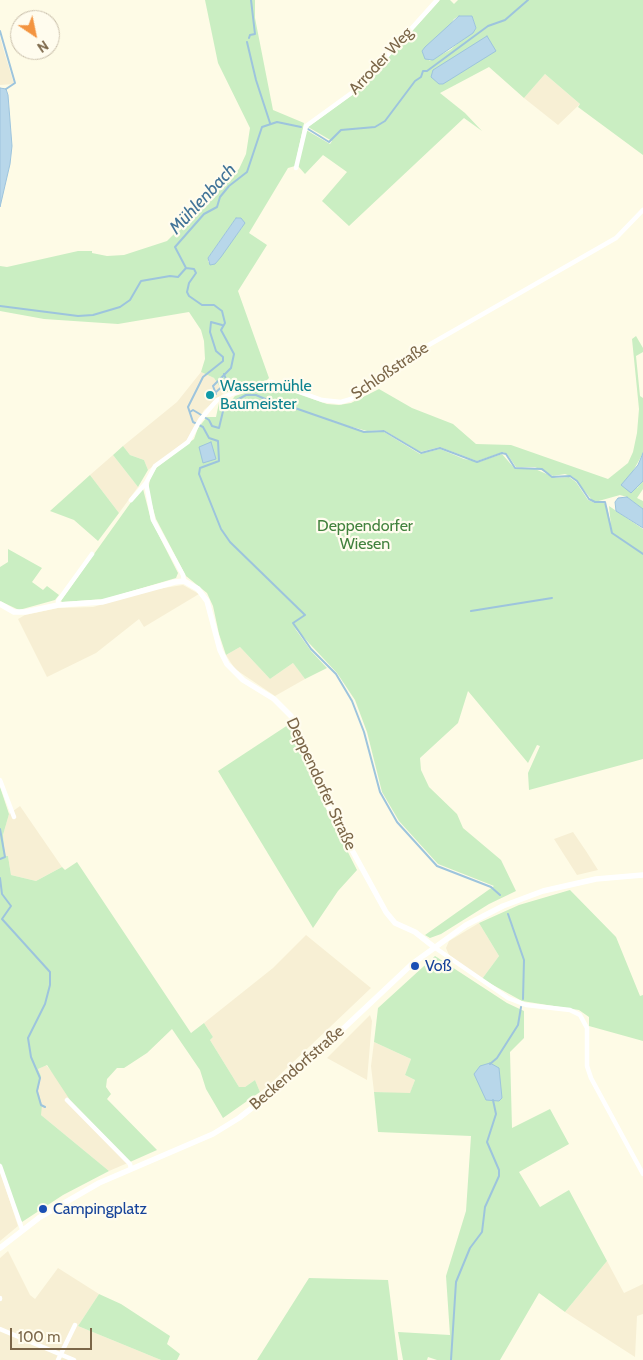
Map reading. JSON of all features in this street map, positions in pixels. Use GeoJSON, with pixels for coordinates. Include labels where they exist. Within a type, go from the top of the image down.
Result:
{"type":"FeatureCollection","features":[{"type":"Feature","properties":{"kind":"street","name":"Arroder Weg"},"geometry":{"type":"LineString","coordinates":[[296,168],[306,126],[357,88],[438,0]]}},
{"type":"Feature","properties":{"kind":"street","name":"Schloßstraße"},"geometry":{"type":"LineString","coordinates":[[131,500],[146,483],[155,466],[182,448],[193,434],[204,414],[221,398],[272,382],[322,400],[341,402],[351,399],[372,387],[420,350],[616,238],[643,210]]}},
{"type":"Feature","properties":{"kind":"street"},"geometry":{"type":"LineString","coordinates":[[0,604],[19,612],[58,605],[102,602],[184,581],[153,520],[146,483]]}},
{"type":"Feature","properties":{"kind":"street"},"geometry":{"type":"LineString","coordinates":[[58,605],[58,601],[92,554]]}},
{"type":"Feature","properties":{"kind":"street","name":"Deppendorfer Straße"},"geometry":{"type":"LineString","coordinates":[[184,581],[198,589],[208,601],[220,650],[227,664],[243,680],[274,700],[290,716],[330,810],[386,912],[395,923],[415,932],[434,946]]}},
{"type":"Feature","properties":{"kind":"street"},"geometry":{"type":"LineString","coordinates":[[0,780],[14,817]]}},
{"type":"Feature","properties":{"kind":"street","name":"Beckendorfstraße"},"geometry":{"type":"LineString","coordinates":[[0,1248],[22,1229],[68,1200],[131,1169],[213,1134],[269,1097],[412,964],[434,946],[483,915],[527,896],[556,887],[596,879],[643,875]]}},
{"type":"Feature","properties":{"kind":"street"},"geometry":{"type":"LineString","coordinates":[[434,946],[474,976],[514,1000],[526,1004],[570,1010],[580,1015],[587,1028],[588,1071],[643,1174]]}},
{"type":"Feature","properties":{"kind":"street"},"geometry":{"type":"LineString","coordinates":[[67,1100],[130,1164],[131,1169]]}},
{"type":"Feature","properties":{"kind":"street"},"geometry":{"type":"LineString","coordinates":[[0,1166],[22,1229]]}},
{"type":"Feature","properties":{"kind":"street"},"geometry":{"type":"LineString","coordinates":[[58,1360],[75,1325]]}},
{"type":"Feature","properties":{"kind":"street"},"geometry":{"type":"LineString","coordinates":[[0,1329],[74,1360]]}},
{"type":"Feature","properties":{"kind":"shaded area"},"geometry":{"type":"Polygon","coordinates":[[[0,37],[3,48],[14,84],[0,85],[0,37]]]}},
{"type":"Feature","properties":{"kind":"shaded area"},"geometry":{"type":"Polygon","coordinates":[[[545,74],[580,104],[558,125],[524,98],[545,74]]]}},
{"type":"Feature","properties":{"kind":"shaded area"},"geometry":{"type":"Polygon","coordinates":[[[201,372],[214,378],[224,393],[204,410],[187,440],[148,470],[144,460],[130,455],[123,446],[177,402],[201,372]]]}},
{"type":"Feature","properties":{"kind":"shaded area"},"geometry":{"type":"Polygon","coordinates":[[[113,455],[138,487],[119,513],[90,475],[113,455]]]}},
{"type":"Feature","properties":{"kind":"shaded area"},"geometry":{"type":"Polygon","coordinates":[[[183,585],[199,594],[144,627],[139,619],[96,653],[47,677],[18,619],[25,615],[58,608],[93,607],[157,589],[183,585]]]}},
{"type":"Feature","properties":{"kind":"shaded area"},"geometry":{"type":"Polygon","coordinates":[[[240,647],[270,679],[293,663],[305,679],[275,696],[235,669],[226,655],[240,647]]]}},
{"type":"Feature","properties":{"kind":"shaded area"},"geometry":{"type":"Polygon","coordinates":[[[20,806],[62,867],[36,881],[11,875],[8,856],[5,857],[3,835],[9,814],[20,806]]]}},
{"type":"Feature","properties":{"kind":"shaded area"},"geometry":{"type":"Polygon","coordinates":[[[573,832],[598,870],[577,875],[554,839],[573,832]]]}},
{"type":"Feature","properties":{"kind":"shaded area"},"geometry":{"type":"Polygon","coordinates":[[[479,923],[499,956],[482,979],[449,955],[446,948],[449,941],[479,923]]]}},
{"type":"Feature","properties":{"kind":"shaded area"},"geometry":{"type":"Polygon","coordinates":[[[306,935],[371,988],[260,1092],[255,1080],[245,1087],[239,1087],[210,1040],[213,1037],[204,1023],[273,968],[306,935]]]}},
{"type":"Feature","properties":{"kind":"shaded area"},"geometry":{"type":"Polygon","coordinates":[[[370,1015],[372,1021],[367,1080],[327,1058],[370,1015]]]}},
{"type":"Feature","properties":{"kind":"shaded area"},"geometry":{"type":"Polygon","coordinates":[[[374,1042],[411,1059],[405,1075],[415,1080],[410,1094],[374,1092],[371,1066],[374,1042]]]}},
{"type":"Feature","properties":{"kind":"shaded area"},"geometry":{"type":"Polygon","coordinates":[[[46,1065],[130,1162],[109,1171],[41,1115],[38,1091],[41,1076],[38,1069],[46,1065]]]}},
{"type":"Feature","properties":{"kind":"shaded area"},"geometry":{"type":"Polygon","coordinates":[[[0,1171],[18,1226],[0,1241],[0,1171]]]}},
{"type":"Feature","properties":{"kind":"shaded area"},"geometry":{"type":"Polygon","coordinates":[[[8,1251],[30,1295],[35,1299],[58,1268],[99,1294],[78,1326],[161,1360],[0,1360],[0,1258],[8,1251]]]}},
{"type":"Feature","properties":{"kind":"shaded area"},"geometry":{"type":"Polygon","coordinates":[[[607,1261],[624,1293],[643,1284],[643,1314],[637,1316],[635,1357],[565,1312],[607,1261]]]}},
{"type":"Feature","properties":{"kind":"green space"},"geometry":{"type":"Polygon","coordinates":[[[205,0],[255,0],[255,18],[273,110],[304,123],[295,166],[288,168],[249,233],[267,245],[238,291],[269,378],[224,393],[214,378],[201,372],[205,359],[204,341],[201,330],[189,312],[118,324],[44,319],[0,311],[0,266],[7,267],[78,251],[92,251],[92,253],[107,256],[124,255],[167,241],[239,169],[246,154],[250,128],[218,63],[205,0]],[[236,218],[208,258],[208,262],[215,264],[243,226],[236,218]]]}},
{"type":"Feature","properties":{"kind":"green space"},"geometry":{"type":"Polygon","coordinates":[[[440,0],[450,0],[454,4],[458,0],[643,0],[643,155],[578,107],[580,104],[545,74],[524,98],[489,67],[440,93],[465,113],[482,131],[464,118],[349,226],[322,201],[347,172],[323,155],[305,174],[298,166],[306,130],[330,144],[332,141],[308,127],[359,90],[440,0]],[[459,16],[454,19],[429,61],[450,50],[476,28],[472,16],[459,16]]]}},
{"type":"Feature","properties":{"kind":"green space","name":"Deppendorfer Wiesen"},"geometry":{"type":"Polygon","coordinates":[[[636,336],[643,348],[643,352],[636,356],[640,396],[643,398],[643,453],[632,473],[637,488],[643,481],[643,489],[637,498],[643,501],[643,509],[627,497],[620,495],[595,502],[573,477],[565,474],[553,476],[535,467],[516,467],[507,454],[503,452],[477,461],[440,447],[420,452],[384,430],[367,431],[330,421],[364,432],[384,432],[420,454],[440,449],[464,459],[479,462],[502,454],[515,469],[535,469],[556,478],[569,477],[576,482],[588,500],[595,503],[604,503],[607,507],[611,526],[609,506],[643,529],[643,759],[529,790],[528,773],[540,746],[537,745],[528,763],[468,691],[458,723],[420,758],[421,770],[429,787],[457,814],[463,828],[501,860],[516,891],[489,904],[441,934],[430,938],[425,935],[494,886],[438,864],[399,821],[382,792],[367,732],[355,700],[337,673],[294,627],[311,651],[327,668],[305,679],[293,663],[270,679],[240,647],[226,655],[213,606],[207,593],[186,576],[156,519],[148,491],[150,479],[156,468],[194,439],[198,428],[207,417],[216,417],[219,403],[226,400],[230,402],[235,396],[272,385],[327,404],[339,405],[351,403],[379,389],[412,408],[453,424],[476,444],[511,445],[608,479],[628,463],[633,452],[637,433],[639,409],[632,339],[636,336]]]}},
{"type":"Feature","properties":{"kind":"green space"},"geometry":{"type":"Polygon","coordinates":[[[123,446],[130,455],[144,460],[148,470],[138,487],[113,455],[123,446]]]}},
{"type":"Feature","properties":{"kind":"green space"},"geometry":{"type":"Polygon","coordinates":[[[90,475],[119,513],[98,541],[74,520],[50,511],[90,475]]]}},
{"type":"Feature","properties":{"kind":"green space"},"geometry":{"type":"Polygon","coordinates":[[[143,489],[151,520],[178,573],[176,578],[105,599],[62,602],[139,491],[143,489]]]}},
{"type":"Feature","properties":{"kind":"green space"},"geometry":{"type":"Polygon","coordinates":[[[8,549],[42,568],[32,582],[43,590],[47,586],[59,595],[55,600],[19,610],[0,601],[0,567],[8,562],[8,549]]]}},
{"type":"Feature","properties":{"kind":"green space"},"geometry":{"type":"Polygon","coordinates":[[[291,723],[326,809],[357,870],[338,891],[313,928],[218,771],[291,723]]]}},
{"type":"Feature","properties":{"kind":"green space"},"geometry":{"type":"Polygon","coordinates":[[[0,787],[9,814],[3,835],[5,856],[8,856],[11,875],[36,881],[62,867],[65,870],[77,862],[191,1033],[204,1023],[213,1037],[210,1040],[239,1087],[245,1087],[255,1080],[260,1092],[223,1118],[206,1089],[200,1070],[172,1029],[147,1053],[124,1068],[117,1068],[107,1079],[106,1087],[111,1094],[107,1099],[157,1150],[130,1162],[70,1100],[47,1065],[38,1069],[41,1076],[38,1091],[42,1105],[41,1115],[109,1171],[63,1195],[22,1222],[17,1215],[0,1163],[0,787]]]}},
{"type":"Feature","properties":{"kind":"green space"},"geometry":{"type":"Polygon","coordinates":[[[570,890],[616,937],[640,996],[643,995],[643,1041],[589,1026],[589,1017],[579,1010],[522,1001],[482,979],[499,956],[479,923],[519,905],[570,890]]]}},
{"type":"Feature","properties":{"kind":"green space"},"geometry":{"type":"Polygon","coordinates":[[[435,956],[507,1003],[524,1011],[524,1038],[510,1052],[512,1128],[550,1109],[569,1144],[519,1172],[540,1207],[569,1190],[607,1261],[565,1312],[539,1293],[500,1360],[437,1360],[428,1357],[427,1360],[403,1360],[398,1332],[450,1335],[446,1276],[466,1211],[471,1136],[378,1132],[374,1092],[410,1093],[415,1080],[405,1075],[411,1059],[374,1042],[378,1008],[435,956]]]}},
{"type":"Feature","properties":{"kind":"green space"},"geometry":{"type":"Polygon","coordinates":[[[309,1278],[388,1280],[398,1360],[257,1360],[309,1278]]]}},
{"type":"Feature","properties":{"kind":"green space"},"geometry":{"type":"Polygon","coordinates":[[[99,1294],[121,1304],[170,1336],[167,1344],[180,1354],[177,1360],[161,1360],[78,1326],[99,1294]]]}},
{"type":"Feature","properties":{"kind":"water"},"geometry":{"type":"Polygon","coordinates":[[[459,16],[472,16],[476,28],[473,33],[433,60],[425,59],[422,51],[425,47],[459,16]]]}},
{"type":"Feature","properties":{"kind":"water"},"geometry":{"type":"Polygon","coordinates":[[[487,36],[496,51],[443,84],[439,84],[431,77],[433,70],[487,36]]]}},
{"type":"Feature","properties":{"kind":"water"},"geometry":{"type":"Polygon","coordinates":[[[0,88],[6,89],[8,95],[12,146],[10,164],[0,207],[0,88]]]}},
{"type":"Feature","properties":{"kind":"water"},"geometry":{"type":"Polygon","coordinates":[[[236,218],[241,218],[245,223],[221,257],[215,264],[210,265],[208,258],[236,218]]]}},
{"type":"Feature","properties":{"kind":"water"},"geometry":{"type":"Polygon","coordinates":[[[211,442],[216,459],[203,463],[199,447],[211,442]]]}},
{"type":"Feature","properties":{"kind":"water"},"geometry":{"type":"Polygon","coordinates":[[[643,453],[643,481],[631,493],[621,485],[638,465],[643,453]]]}},
{"type":"Feature","properties":{"kind":"water"},"geometry":{"type":"Polygon","coordinates":[[[627,497],[643,509],[643,528],[616,511],[615,502],[618,498],[627,497]]]}},
{"type":"Feature","properties":{"kind":"water"},"geometry":{"type":"Polygon","coordinates":[[[490,1063],[499,1068],[502,1098],[499,1101],[486,1100],[474,1074],[480,1066],[490,1063]]]}},
{"type":"Feature","properties":{"kind":"waterway"},"geometry":{"type":"LineString","coordinates":[[249,38],[250,35],[255,34],[251,0]]}},
{"type":"Feature","properties":{"kind":"waterway","name":"Mühlenbach"},"geometry":{"type":"LineString","coordinates":[[308,129],[329,142],[341,130],[375,127],[385,121],[415,81],[421,77],[423,71],[427,71],[488,26],[505,20],[528,0]]}},
{"type":"Feature","properties":{"kind":"waterway"},"geometry":{"type":"LineString","coordinates":[[0,31],[15,83],[6,89]]}},
{"type":"Feature","properties":{"kind":"waterway"},"geometry":{"type":"LineString","coordinates":[[247,42],[256,80],[270,123]]}},
{"type":"Feature","properties":{"kind":"waterway","name":"Mühlenbach"},"geometry":{"type":"LineString","coordinates":[[186,268],[175,247],[204,214],[217,207],[220,197],[229,186],[247,172],[262,127],[277,122],[301,127]]}},
{"type":"Feature","properties":{"kind":"waterway"},"geometry":{"type":"LineString","coordinates":[[0,306],[78,316],[93,315],[120,307],[130,300],[141,281],[170,276],[178,277],[186,268],[194,269],[196,273],[189,283],[187,292],[189,296],[202,305],[214,305],[222,311],[225,323],[221,330],[234,354],[231,368],[213,386],[216,394]]}},
{"type":"Feature","properties":{"kind":"waterway"},"geometry":{"type":"LineString","coordinates":[[222,325],[211,322],[210,332],[216,351],[223,357],[223,361],[203,377],[188,407],[193,422],[203,427],[209,438],[218,441],[219,461],[200,468],[199,474],[221,529],[230,542],[305,615],[293,623],[311,649],[336,674],[352,701],[364,732],[380,792],[397,822],[437,866],[491,887],[500,895]]}},
{"type":"Feature","properties":{"kind":"waterway"},"geometry":{"type":"LineString","coordinates":[[215,393],[227,382],[224,374]]}},
{"type":"Feature","properties":{"kind":"waterway"},"geometry":{"type":"LineString","coordinates":[[221,401],[224,407],[246,395],[256,395],[279,405],[292,407],[364,432],[384,431],[421,453],[440,448],[477,462],[502,453],[506,454],[515,468],[542,469],[552,477],[570,476],[577,481],[589,499],[595,502],[605,502],[612,533],[643,554]]}},
{"type":"Feature","properties":{"kind":"waterway"},"geometry":{"type":"LineString","coordinates":[[190,412],[193,410],[209,420],[212,426],[219,428],[224,407]]}},
{"type":"Feature","properties":{"kind":"waterway"},"geometry":{"type":"LineString","coordinates":[[471,611],[552,598]]}},
{"type":"Feature","properties":{"kind":"waterway"},"geometry":{"type":"LineString","coordinates":[[0,829],[5,857],[0,859]]}},
{"type":"Feature","properties":{"kind":"waterway"},"geometry":{"type":"LineString","coordinates":[[0,878],[2,894],[11,906],[2,919],[50,972],[50,985],[45,1004],[28,1038],[31,1057],[40,1078],[37,1091],[41,1105],[45,1107]]}},
{"type":"Feature","properties":{"kind":"waterway"},"geometry":{"type":"LineString","coordinates":[[508,914],[524,960],[523,999]]}},
{"type":"Feature","properties":{"kind":"waterway"},"geometry":{"type":"LineString","coordinates":[[490,1064],[497,1058],[518,1025],[521,1007]]}},
{"type":"Feature","properties":{"kind":"waterway"},"geometry":{"type":"LineString","coordinates":[[451,1360],[456,1282],[470,1248],[482,1232],[485,1207],[499,1176],[499,1170],[487,1142],[496,1114],[493,1100]]}},
{"type":"Feature","properties":{"kind":"place","name":"Wassermühle Baumeister"},"geometry":{"type":"Point","coordinates":[210,395]}},
{"type":"Feature","properties":{"kind":"place","name":"Voß"},"geometry":{"type":"Point","coordinates":[415,966]}},
{"type":"Feature","properties":{"kind":"place","name":"Campingplatz"},"geometry":{"type":"Point","coordinates":[43,1209]}}]}
